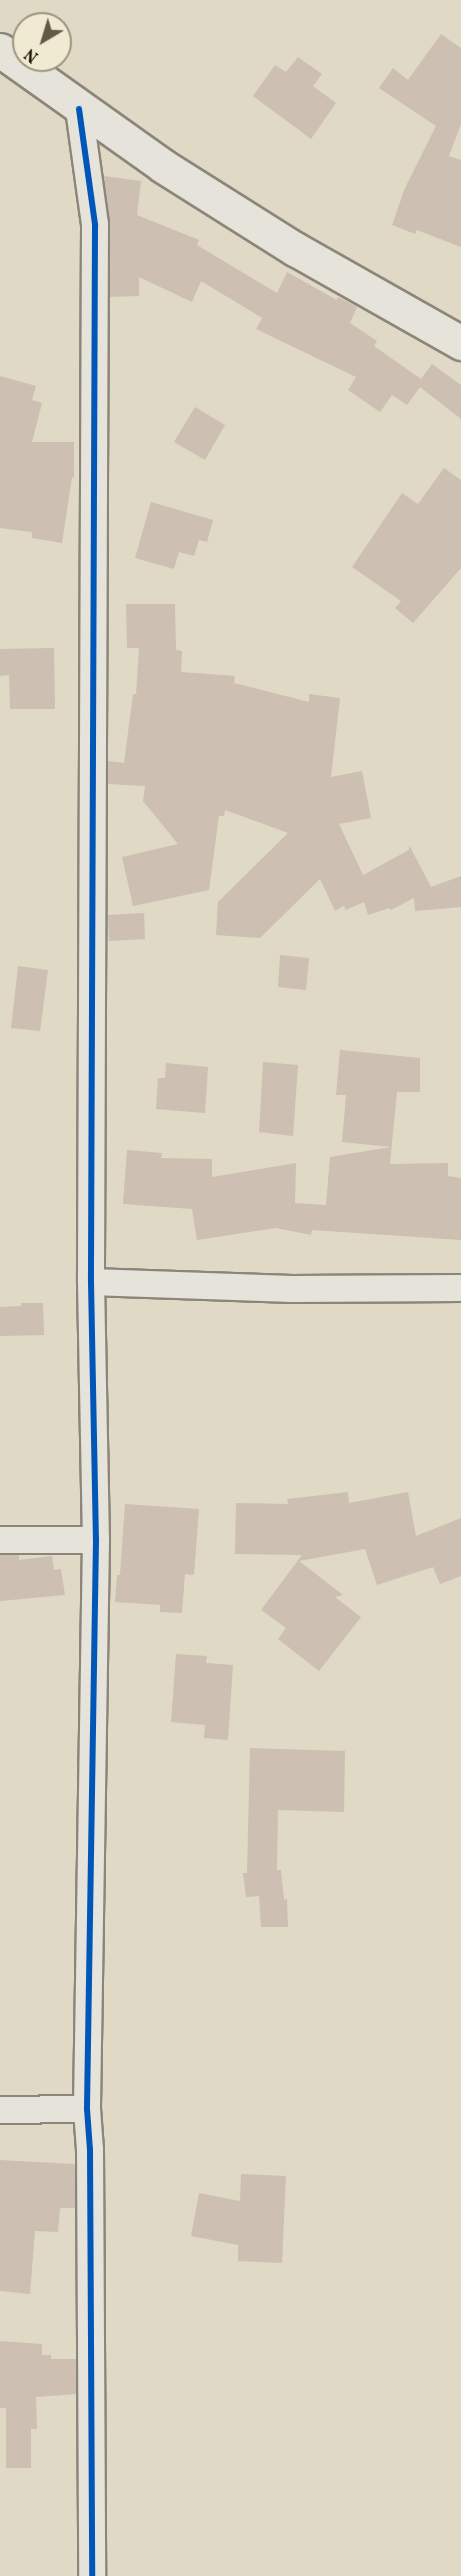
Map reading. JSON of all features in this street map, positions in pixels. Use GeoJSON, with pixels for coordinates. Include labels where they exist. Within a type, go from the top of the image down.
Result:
{"type":"FeatureCollection","features":[{"type":"Feature","properties":{"kind":"main road"},"geometry":{"type":"LineString","coordinates":[[0,50],[163,166],[295,249],[460,339]]}},
{"type":"Feature","properties":{"kind":"street"},"geometry":{"type":"LineString","coordinates":[[79,108],[95,225],[91,1282],[96,1540],[87,2109],[90,2150],[92,2576]]}},
{"type":"Feature","properties":{"kind":"street"},"geometry":{"type":"LineString","coordinates":[[91,1282],[292,1290],[461,1288]]}},
{"type":"Feature","properties":{"kind":"street"},"geometry":{"type":"LineString","coordinates":[[0,1540],[96,1540]]}},
{"type":"Feature","properties":{"kind":"street"},"geometry":{"type":"LineString","coordinates":[[0,2110],[87,2109]]}},
{"type":"Feature","properties":{"kind":"building"},"geometry":{"type":"Polygon","coordinates":[[[441,34],[461,48],[461,124],[449,156],[461,160],[461,247],[417,230],[415,234],[392,225],[405,188],[436,126],[379,88],[393,68],[408,80],[441,34]]]}},
{"type":"Feature","properties":{"kind":"building"},"geometry":{"type":"Polygon","coordinates":[[[298,57],[322,74],[313,86],[336,103],[311,139],[253,96],[275,65],[286,72],[298,57]]]}},
{"type":"Feature","properties":{"kind":"building"},"geometry":{"type":"Polygon","coordinates":[[[104,176],[141,181],[137,215],[199,240],[197,245],[277,293],[287,272],[337,300],[338,297],[357,307],[350,323],[377,341],[374,346],[421,379],[432,364],[461,385],[461,419],[420,387],[407,405],[392,395],[380,412],[348,390],[356,377],[256,329],[262,318],[201,281],[192,302],[139,277],[139,296],[110,297],[110,225],[104,176]]]}},
{"type":"Feature","properties":{"kind":"building"},"geometry":{"type":"Polygon","coordinates":[[[0,376],[36,386],[32,400],[42,403],[32,442],[74,442],[74,478],[72,477],[62,543],[32,538],[32,532],[0,528],[0,376]]]}},
{"type":"Feature","properties":{"kind":"building"},"geometry":{"type":"Polygon","coordinates":[[[195,407],[225,425],[205,460],[174,442],[195,407]]]}},
{"type":"Feature","properties":{"kind":"building"},"geometry":{"type":"Polygon","coordinates":[[[444,468],[461,480],[461,568],[413,623],[395,608],[401,601],[352,567],[402,493],[418,504],[444,468]]]}},
{"type":"Feature","properties":{"kind":"building"},"geometry":{"type":"Polygon","coordinates":[[[151,502],[213,520],[207,542],[199,540],[194,556],[179,552],[174,569],[135,558],[151,502]]]}},
{"type":"Feature","properties":{"kind":"building"},"geometry":{"type":"Polygon","coordinates":[[[126,604],[175,604],[176,650],[182,651],[181,672],[235,676],[234,683],[309,702],[309,694],[340,698],[331,777],[362,771],[371,818],[339,824],[363,875],[409,850],[409,845],[431,887],[461,876],[461,907],[415,911],[414,898],[391,910],[389,908],[368,915],[364,902],[346,910],[344,906],[335,911],[320,879],[260,938],[216,935],[218,902],[288,833],[225,810],[224,816],[219,816],[209,890],[133,906],[122,857],[178,844],[143,801],[145,786],[108,784],[108,761],[124,763],[133,694],[136,694],[139,648],[127,648],[126,604]]]}},
{"type":"Feature","properties":{"kind":"building"},"geometry":{"type":"Polygon","coordinates":[[[54,648],[55,709],[10,709],[9,675],[0,676],[0,649],[54,648]]]}},
{"type":"Feature","properties":{"kind":"building"},"geometry":{"type":"Polygon","coordinates":[[[144,913],[145,939],[109,941],[108,915],[144,913]]]}},
{"type":"Feature","properties":{"kind":"building"},"geometry":{"type":"Polygon","coordinates":[[[280,955],[309,958],[306,990],[278,987],[280,955]]]}},
{"type":"Feature","properties":{"kind":"building"},"geometry":{"type":"Polygon","coordinates":[[[18,966],[48,970],[40,1031],[11,1028],[18,966]]]}},
{"type":"Feature","properties":{"kind":"building"},"geometry":{"type":"Polygon","coordinates":[[[340,1050],[420,1058],[420,1092],[397,1092],[390,1164],[448,1163],[448,1176],[461,1178],[461,1240],[312,1230],[311,1235],[276,1228],[197,1240],[192,1209],[123,1204],[127,1150],[162,1153],[161,1158],[212,1159],[212,1177],[296,1163],[295,1203],[326,1205],[330,1157],[391,1147],[342,1142],[346,1095],[336,1095],[340,1050]]]}},
{"type":"Feature","properties":{"kind":"building"},"geometry":{"type":"Polygon","coordinates":[[[263,1062],[298,1065],[293,1136],[259,1132],[263,1062]]]}},
{"type":"Feature","properties":{"kind":"building"},"geometry":{"type":"Polygon","coordinates":[[[166,1063],[208,1067],[205,1113],[156,1109],[158,1078],[165,1078],[166,1063]]]}},
{"type":"Feature","properties":{"kind":"building"},"geometry":{"type":"Polygon","coordinates":[[[21,1303],[43,1303],[44,1335],[0,1336],[0,1307],[21,1306],[21,1303]]]}},
{"type":"Feature","properties":{"kind":"building"},"geometry":{"type":"Polygon","coordinates":[[[348,1492],[349,1503],[408,1492],[416,1536],[461,1518],[461,1576],[440,1584],[433,1567],[377,1585],[365,1549],[299,1561],[343,1595],[335,1597],[361,1617],[319,1671],[278,1639],[286,1628],[261,1610],[302,1555],[235,1554],[236,1503],[288,1504],[287,1499],[348,1492]]]}},
{"type":"Feature","properties":{"kind":"building"},"geometry":{"type":"Polygon","coordinates":[[[125,1504],[199,1509],[194,1575],[185,1574],[182,1613],[160,1612],[160,1605],[115,1602],[117,1575],[120,1575],[125,1504]]]}},
{"type":"Feature","properties":{"kind":"building"},"geometry":{"type":"Polygon","coordinates":[[[0,1555],[19,1555],[19,1560],[52,1556],[54,1570],[61,1569],[65,1595],[0,1601],[0,1555]]]}},
{"type":"Feature","properties":{"kind":"building"},"geometry":{"type":"Polygon","coordinates":[[[176,1654],[207,1656],[206,1663],[233,1665],[228,1740],[204,1738],[205,1725],[171,1722],[176,1654]]]}},
{"type":"Feature","properties":{"kind":"building"},"geometry":{"type":"Polygon","coordinates":[[[250,1748],[345,1751],[344,1812],[278,1810],[277,1870],[281,1870],[284,1900],[287,1899],[288,1927],[261,1927],[259,1896],[246,1897],[243,1873],[247,1873],[250,1748]]]}},
{"type":"Feature","properties":{"kind":"building"},"geometry":{"type":"Polygon","coordinates":[[[0,2160],[74,2164],[75,2167],[75,2208],[60,2208],[58,2232],[35,2231],[30,2294],[0,2291],[0,2160]]]}},
{"type":"Feature","properties":{"kind":"building"},"geometry":{"type":"Polygon","coordinates":[[[241,2174],[286,2176],[282,2263],[238,2261],[238,2245],[191,2236],[199,2193],[240,2201],[241,2174]]]}},
{"type":"Feature","properties":{"kind":"building"},"geometry":{"type":"Polygon","coordinates":[[[0,2341],[42,2344],[42,2355],[51,2355],[51,2359],[76,2359],[76,2394],[36,2397],[37,2429],[31,2429],[31,2468],[6,2468],[6,2408],[0,2408],[0,2341]]]}},
{"type":"Feature","properties":{"kind":"cycle path"},"geometry":{"type":"LineString","coordinates":[[79,109],[95,225],[91,1282],[96,1540],[87,2109],[90,2150],[92,2576]]}}]}
